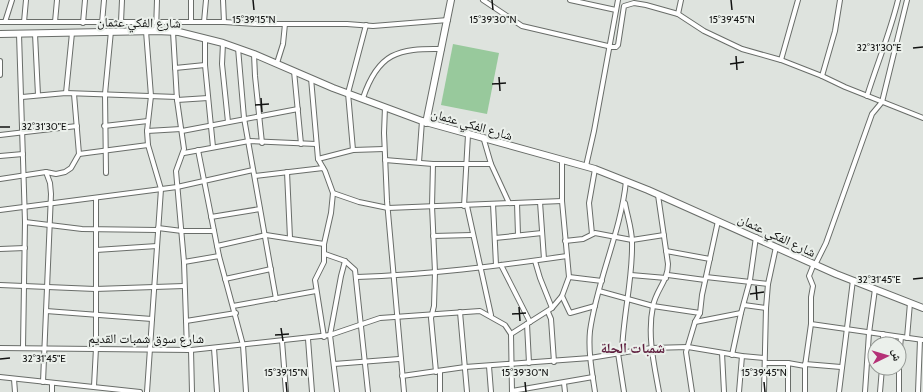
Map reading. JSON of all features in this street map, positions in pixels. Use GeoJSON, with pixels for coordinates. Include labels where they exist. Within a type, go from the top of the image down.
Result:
{"type":"FeatureCollection","features":[{"type":"Feature","properties":{"kind":"street"},"geometry":{"type":"LineString","coordinates":[[12,0],[2,22],[224,22],[366,25],[448,20]]}},
{"type":"Feature","properties":{"kind":"street"},"geometry":{"type":"LineString","coordinates":[[24,22],[26,0]]}},
{"type":"Feature","properties":{"kind":"street"},"geometry":{"type":"LineString","coordinates":[[55,22],[58,0]]}},
{"type":"Feature","properties":{"kind":"street"},"geometry":{"type":"LineString","coordinates":[[83,23],[85,0]]}},
{"type":"Feature","properties":{"kind":"street"},"geometry":{"type":"LineString","coordinates":[[104,0],[104,23],[108,31],[104,126],[106,173]]}},
{"type":"Feature","properties":{"kind":"street"},"geometry":{"type":"LineString","coordinates":[[121,22],[122,0]]}},
{"type":"Feature","properties":{"kind":"street"},"geometry":{"type":"LineString","coordinates":[[156,31],[157,0]]}},
{"type":"Feature","properties":{"kind":"street"},"geometry":{"type":"LineString","coordinates":[[191,0],[191,22]]}},
{"type":"Feature","properties":{"kind":"street"},"geometry":{"type":"LineString","coordinates":[[204,22],[206,0]]}},
{"type":"Feature","properties":{"kind":"street"},"geometry":{"type":"LineString","coordinates":[[223,0],[224,22]]}},
{"type":"Feature","properties":{"kind":"street"},"geometry":{"type":"LineString","coordinates":[[419,162],[424,122],[442,49],[451,0]]}},
{"type":"Feature","properties":{"kind":"street"},"geometry":{"type":"LineString","coordinates":[[483,0],[522,26],[610,47],[616,47],[618,45],[625,0]]}},
{"type":"Feature","properties":{"kind":"street"},"geometry":{"type":"LineString","coordinates":[[570,0],[616,10]]}},
{"type":"Feature","properties":{"kind":"street"},"geometry":{"type":"LineString","coordinates":[[586,166],[618,0]]}},
{"type":"Feature","properties":{"kind":"street"},"geometry":{"type":"LineString","coordinates":[[678,14],[681,0]]}},
{"type":"Feature","properties":{"kind":"street"},"geometry":{"type":"LineString","coordinates":[[781,60],[798,0]]}},
{"type":"Feature","properties":{"kind":"street"},"geometry":{"type":"LineString","coordinates":[[822,76],[835,31],[840,0]]}},
{"type":"Feature","properties":{"kind":"street"},"geometry":{"type":"LineString","coordinates":[[868,96],[875,70],[890,32],[898,0]]}},
{"type":"Feature","properties":{"kind":"street"},"geometry":{"type":"LineString","coordinates":[[805,392],[805,365],[811,324],[811,297],[813,286],[809,276],[826,243],[872,114],[882,102],[907,0]]}},
{"type":"Feature","properties":{"kind":"street"},"geometry":{"type":"LineString","coordinates":[[624,6],[634,3],[678,14],[692,24],[721,40],[742,49],[781,60],[923,118]]}},
{"type":"Feature","properties":{"kind":"street"},"geometry":{"type":"LineString","coordinates":[[277,63],[283,44],[285,24]]}},
{"type":"Feature","properties":{"kind":"street"},"geometry":{"type":"LineString","coordinates":[[353,150],[348,93],[366,25]]}},
{"type":"Feature","properties":{"kind":"street"},"geometry":{"type":"LineString","coordinates":[[146,31],[151,96],[147,132],[148,145],[161,189],[147,392]]}},
{"type":"Feature","properties":{"kind":"street","name":"شارع الفكي عثمان"},"geometry":{"type":"LineString","coordinates":[[0,34],[156,31],[173,32],[224,43],[424,122],[484,140],[595,169],[756,237],[815,265],[923,308]]}},
{"type":"Feature","properties":{"kind":"street"},"geometry":{"type":"LineString","coordinates":[[66,94],[72,32]]}},
{"type":"Feature","properties":{"kind":"street"},"geometry":{"type":"LineString","coordinates":[[173,32],[177,99],[184,153],[176,167],[182,231],[186,321],[192,392]]}},
{"type":"Feature","properties":{"kind":"street"},"geometry":{"type":"LineString","coordinates":[[19,34],[25,222],[23,348]]}},
{"type":"Feature","properties":{"kind":"street"},"geometry":{"type":"LineString","coordinates":[[35,34],[38,95]]}},
{"type":"Feature","properties":{"kind":"street"},"geometry":{"type":"LineString","coordinates":[[205,38],[205,65],[213,147]]}},
{"type":"Feature","properties":{"kind":"street"},"geometry":{"type":"LineString","coordinates":[[224,43],[222,64],[228,122]]}},
{"type":"Feature","properties":{"kind":"street"},"geometry":{"type":"LineString","coordinates":[[238,48],[244,118],[266,235],[276,299]]}},
{"type":"Feature","properties":{"kind":"street"},"geometry":{"type":"LineString","coordinates":[[363,98],[368,85],[377,71],[393,55],[414,49],[442,49]]}},
{"type":"Feature","properties":{"kind":"street"},"geometry":{"type":"LineString","coordinates":[[254,54],[262,143]]}},
{"type":"Feature","properties":{"kind":"street"},"geometry":{"type":"LineString","coordinates":[[0,61],[0,75]]}},
{"type":"Feature","properties":{"kind":"street"},"geometry":{"type":"LineString","coordinates":[[175,68],[205,65]]}},
{"type":"Feature","properties":{"kind":"street"},"geometry":{"type":"LineString","coordinates":[[294,71],[301,144]]}},
{"type":"Feature","properties":{"kind":"street"},"geometry":{"type":"LineString","coordinates":[[311,78],[318,159],[333,193],[331,213],[324,244],[325,254],[322,268],[316,277],[316,291],[324,337]]}},
{"type":"Feature","properties":{"kind":"street"},"geometry":{"type":"LineString","coordinates":[[0,178],[46,172],[56,174],[65,172],[71,168],[79,154],[74,94]]}},
{"type":"Feature","properties":{"kind":"street"},"geometry":{"type":"LineString","coordinates":[[22,97],[38,95],[105,94],[177,99],[208,98]]}},
{"type":"Feature","properties":{"kind":"street"},"geometry":{"type":"LineString","coordinates":[[385,107],[384,149],[399,359],[404,392]]}},
{"type":"Feature","properties":{"kind":"street"},"geometry":{"type":"LineString","coordinates":[[147,132],[211,126],[244,118],[298,109]]}},
{"type":"Feature","properties":{"kind":"street"},"geometry":{"type":"LineString","coordinates":[[104,126],[148,121]]}},
{"type":"Feature","properties":{"kind":"street"},"geometry":{"type":"LineString","coordinates":[[0,135],[77,126]]}},
{"type":"Feature","properties":{"kind":"street"},"geometry":{"type":"LineString","coordinates":[[468,135],[465,164],[465,206],[491,315],[508,328],[511,334],[512,392],[539,390],[592,377]]}},
{"type":"Feature","properties":{"kind":"street"},"geometry":{"type":"LineString","coordinates":[[484,140],[491,164],[509,203]]}},
{"type":"Feature","properties":{"kind":"street"},"geometry":{"type":"LineString","coordinates":[[184,153],[249,141],[262,143],[316,144]]}},
{"type":"Feature","properties":{"kind":"street"},"geometry":{"type":"LineString","coordinates":[[79,154],[104,152],[148,145]]}},
{"type":"Feature","properties":{"kind":"street"},"geometry":{"type":"LineString","coordinates":[[318,159],[353,150],[384,149]]}},
{"type":"Feature","properties":{"kind":"street"},"geometry":{"type":"LineString","coordinates":[[198,150],[219,256],[236,313],[243,345],[246,392]]}},
{"type":"Feature","properties":{"kind":"street"},"geometry":{"type":"LineString","coordinates":[[0,156],[23,154]]}},
{"type":"Feature","properties":{"kind":"street"},"geometry":{"type":"LineString","coordinates":[[385,160],[433,164],[491,164]]}},
{"type":"Feature","properties":{"kind":"street"},"geometry":{"type":"LineString","coordinates":[[511,334],[548,312],[562,296],[569,277],[562,201],[562,160]]}},
{"type":"Feature","properties":{"kind":"street"},"geometry":{"type":"LineString","coordinates":[[433,164],[432,206],[435,272],[433,313],[431,318],[440,392]]}},
{"type":"Feature","properties":{"kind":"street"},"geometry":{"type":"LineString","coordinates":[[255,176],[323,168]]}},
{"type":"Feature","properties":{"kind":"street"},"geometry":{"type":"LineString","coordinates":[[592,234],[589,202],[595,169]]}},
{"type":"Feature","properties":{"kind":"street"},"geometry":{"type":"LineString","coordinates":[[0,210],[177,187],[253,170]]}},
{"type":"Feature","properties":{"kind":"street"},"geometry":{"type":"LineString","coordinates":[[43,382],[50,204],[52,194],[46,172]]}},
{"type":"Feature","properties":{"kind":"street"},"geometry":{"type":"LineString","coordinates":[[287,172],[290,238]]}},
{"type":"Feature","properties":{"kind":"street"},"geometry":{"type":"LineString","coordinates":[[594,392],[590,358],[590,331],[595,306],[624,200],[626,181]]}},
{"type":"Feature","properties":{"kind":"street"},"geometry":{"type":"LineString","coordinates":[[333,193],[359,202],[388,208],[562,201]]}},
{"type":"Feature","properties":{"kind":"street"},"geometry":{"type":"LineString","coordinates":[[658,195],[666,251],[667,276],[653,306],[651,348],[659,392]]}},
{"type":"Feature","properties":{"kind":"street"},"geometry":{"type":"LineString","coordinates":[[96,198],[96,386],[100,392]]}},
{"type":"Feature","properties":{"kind":"street"},"geometry":{"type":"LineString","coordinates":[[624,200],[632,240],[631,275],[620,353],[624,392]]}},
{"type":"Feature","properties":{"kind":"street"},"geometry":{"type":"LineString","coordinates":[[540,202],[544,259]]}},
{"type":"Feature","properties":{"kind":"street"},"geometry":{"type":"LineString","coordinates":[[516,203],[518,235]]}},
{"type":"Feature","properties":{"kind":"street"},"geometry":{"type":"LineString","coordinates":[[493,204],[495,238],[499,265],[528,323],[529,364]]}},
{"type":"Feature","properties":{"kind":"street"},"geometry":{"type":"LineString","coordinates":[[211,217],[260,209]]}},
{"type":"Feature","properties":{"kind":"street"},"geometry":{"type":"LineString","coordinates":[[692,392],[686,352],[695,322],[700,313],[705,278],[718,221]]}},
{"type":"Feature","properties":{"kind":"street"},"geometry":{"type":"LineString","coordinates":[[25,222],[96,229],[214,231]]}},
{"type":"Feature","properties":{"kind":"street"},"geometry":{"type":"LineString","coordinates":[[495,238],[542,232]]}},
{"type":"Feature","properties":{"kind":"street"},"geometry":{"type":"LineString","coordinates":[[565,241],[583,239],[592,234],[598,233],[632,240],[664,235]]}},
{"type":"Feature","properties":{"kind":"street"},"geometry":{"type":"LineString","coordinates":[[217,246],[266,235],[324,244]]}},
{"type":"Feature","properties":{"kind":"street"},"geometry":{"type":"LineString","coordinates":[[433,236],[472,235]]}},
{"type":"Feature","properties":{"kind":"street"},"geometry":{"type":"LineString","coordinates":[[732,355],[750,280],[756,237]]}},
{"type":"Feature","properties":{"kind":"street"},"geometry":{"type":"LineString","coordinates":[[96,250],[157,246]]}},
{"type":"Feature","properties":{"kind":"street"},"geometry":{"type":"LineString","coordinates":[[764,392],[766,308],[768,284],[776,246]]}},
{"type":"Feature","properties":{"kind":"street"},"geometry":{"type":"LineString","coordinates":[[0,249],[25,248]]}},
{"type":"Feature","properties":{"kind":"street"},"geometry":{"type":"LineString","coordinates":[[666,251],[710,259]]}},
{"type":"Feature","properties":{"kind":"street"},"geometry":{"type":"LineString","coordinates":[[325,254],[345,261],[352,266],[357,277],[368,392]]}},
{"type":"Feature","properties":{"kind":"street"},"geometry":{"type":"LineString","coordinates":[[184,262],[219,256]]}},
{"type":"Feature","properties":{"kind":"street"},"geometry":{"type":"LineString","coordinates":[[357,277],[393,276],[435,272],[567,256]]}},
{"type":"Feature","properties":{"kind":"street"},"geometry":{"type":"LineString","coordinates":[[337,392],[330,335],[345,261]]}},
{"type":"Feature","properties":{"kind":"street"},"geometry":{"type":"LineString","coordinates":[[535,261],[552,308]]}},
{"type":"Feature","properties":{"kind":"street"},"geometry":{"type":"LineString","coordinates":[[225,279],[271,269]]}},
{"type":"Feature","properties":{"kind":"street"},"geometry":{"type":"LineString","coordinates":[[631,275],[750,280],[768,284]]}},
{"type":"Feature","properties":{"kind":"street"},"geometry":{"type":"LineString","coordinates":[[569,277],[602,281]]}},
{"type":"Feature","properties":{"kind":"street"},"geometry":{"type":"LineString","coordinates":[[839,392],[845,330],[853,280]]}},
{"type":"Feature","properties":{"kind":"street"},"geometry":{"type":"LineString","coordinates":[[0,285],[95,289],[184,286]]}},
{"type":"Feature","properties":{"kind":"street"},"geometry":{"type":"LineString","coordinates":[[865,392],[869,333],[876,289]]}},
{"type":"Feature","properties":{"kind":"street"},"geometry":{"type":"LineString","coordinates":[[233,306],[316,291]]}},
{"type":"Feature","properties":{"kind":"street"},"geometry":{"type":"LineString","coordinates":[[599,291],[653,306],[700,313]]}},
{"type":"Feature","properties":{"kind":"street"},"geometry":{"type":"LineString","coordinates":[[562,296],[570,313],[595,306]]}},
{"type":"Feature","properties":{"kind":"street"},"geometry":{"type":"LineString","coordinates":[[910,303],[907,338],[922,340],[918,392]]}},
{"type":"Feature","properties":{"kind":"street"},"geometry":{"type":"LineString","coordinates":[[744,305],[766,308]]}},
{"type":"Feature","properties":{"kind":"street"},"geometry":{"type":"LineString","coordinates":[[46,311],[152,318]]}},
{"type":"Feature","properties":{"kind":"street","name":"شارع سوق شمبات القديم"},"geometry":{"type":"LineString","coordinates":[[0,348],[189,350],[324,337],[362,323],[396,316],[480,311],[491,315]]}},
{"type":"Feature","properties":{"kind":"street"},"geometry":{"type":"LineString","coordinates":[[460,312],[467,392]]}},
{"type":"Feature","properties":{"kind":"street"},"geometry":{"type":"LineString","coordinates":[[548,312],[551,319],[554,362]]}},
{"type":"Feature","properties":{"kind":"street"},"geometry":{"type":"LineString","coordinates":[[186,321],[236,313]]}},
{"type":"Feature","properties":{"kind":"street"},"geometry":{"type":"LineString","coordinates":[[695,322],[741,313]]}},
{"type":"Feature","properties":{"kind":"street"},"geometry":{"type":"LineString","coordinates":[[811,324],[895,336]]}},
{"type":"Feature","properties":{"kind":"street"},"geometry":{"type":"LineString","coordinates":[[308,339],[312,392]]}},
{"type":"Feature","properties":{"kind":"street"},"geometry":{"type":"LineString","coordinates":[[282,341],[286,392]]}},
{"type":"Feature","properties":{"kind":"street"},"geometry":{"type":"LineString","coordinates":[[402,376],[465,367],[529,364],[590,358],[651,348],[688,347],[732,355],[764,358]]}},
{"type":"Feature","properties":{"kind":"street"},"geometry":{"type":"LineString","coordinates":[[214,348],[217,392]]}},
{"type":"Feature","properties":{"kind":"street"},"geometry":{"type":"LineString","coordinates":[[722,353],[724,392]]}},
{"type":"Feature","properties":{"kind":"street"},"geometry":{"type":"LineString","coordinates":[[739,392],[742,356]]}},
{"type":"Feature","properties":{"kind":"street"},"geometry":{"type":"LineString","coordinates":[[334,364],[399,359]]}},
{"type":"Feature","properties":{"kind":"street"},"geometry":{"type":"LineString","coordinates":[[765,363],[788,363],[841,367]]}},
{"type":"Feature","properties":{"kind":"street"},"geometry":{"type":"LineString","coordinates":[[788,363],[788,392]]}},
{"type":"Feature","properties":{"kind":"street"},"geometry":{"type":"LineString","coordinates":[[489,366],[491,392]]}},
{"type":"Feature","properties":{"kind":"street"},"geometry":{"type":"LineString","coordinates":[[880,392],[881,376]]}},
{"type":"Feature","properties":{"kind":"street"},"geometry":{"type":"LineString","coordinates":[[899,376],[899,392]]}},
{"type":"Feature","properties":{"kind":"street"},"geometry":{"type":"LineString","coordinates":[[0,377],[96,386],[140,392]]}},
{"type":"Feature","properties":{"kind":"street"},"geometry":{"type":"LineString","coordinates":[[14,379],[14,392]]}},
{"type":"Feature","properties":{"kind":"street"},"geometry":{"type":"LineString","coordinates":[[52,383],[52,392]]}},
{"type":"Feature","properties":{"kind":"street"},"geometry":{"type":"LineString","coordinates":[[564,383],[565,392]]}},
{"type":"Feature","properties":{"kind":"green space"},"geometry":{"type":"Polygon","coordinates":[[[453,44],[499,53],[487,114],[441,105],[453,44]]]}},
{"type":"Feature","properties":{"kind":"district","name":"شمبات الحلة"},"geometry":{"type":"Point","coordinates":[633,348]}}]}
